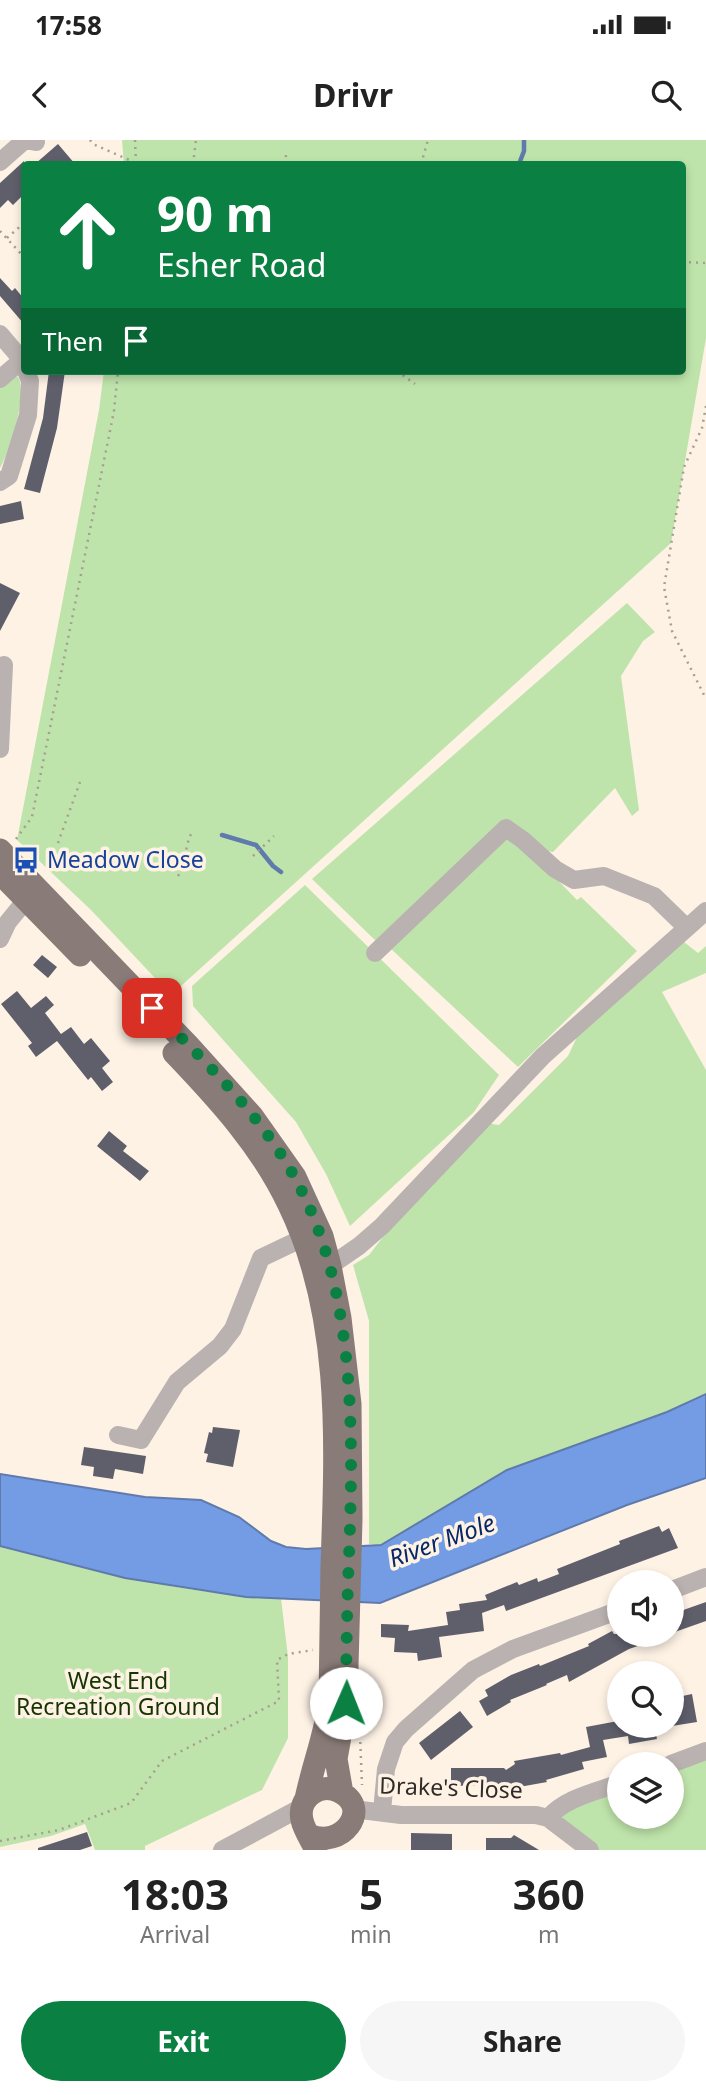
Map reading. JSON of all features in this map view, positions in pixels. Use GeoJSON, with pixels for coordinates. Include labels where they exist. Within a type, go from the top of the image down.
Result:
{"type":"FeatureCollection","features":[{"type":"Feature","properties":{"kind":"main road"},"geometry":{"type":"LineString","coordinates":[[6,847],[252,1116],[286,1161],[322,1236],[342,1333],[350,1404],[339,1604],[345,1716],[336,1759],[348,1801],[352,1822],[340,1843],[315,1839],[308,1824],[314,1791],[331,1788],[348,1801]]}},
{"type":"Feature","properties":{"kind":"main road"},"geometry":{"type":"LineString","coordinates":[[0,873],[181,1060],[235,1122],[278,1183],[303,1238],[315,1275],[328,1349],[342,1516]]}},
{"type":"Feature","properties":{"kind":"main road"},"geometry":{"type":"LineString","coordinates":[[308,1824],[328,1715],[331,1648],[339,1604]]}},
{"type":"Feature","properties":{"kind":"street"},"geometry":{"type":"LineString","coordinates":[[0,162],[25,140],[36,142]]}},
{"type":"Feature","properties":{"kind":"street"},"geometry":{"type":"LineString","coordinates":[[0,334],[21,362]]}},
{"type":"Feature","properties":{"kind":"street"},"geometry":{"type":"LineString","coordinates":[[0,379],[21,368]]}},
{"type":"Feature","properties":{"kind":"street"},"geometry":{"type":"LineString","coordinates":[[0,482],[9,475],[28,415],[30,381],[28,375]]}},
{"type":"Feature","properties":{"kind":"street"},"geometry":{"type":"LineString","coordinates":[[0,749],[4,665]]}},
{"type":"Feature","properties":{"kind":"street"},"geometry":{"type":"LineString","coordinates":[[375,953],[506,828],[555,869],[575,880],[604,876],[654,896],[687,928]]}},
{"type":"Feature","properties":{"kind":"street"},"geometry":{"type":"LineString","coordinates":[[0,939],[8,922],[26,900]]}},
{"type":"Feature","properties":{"kind":"street"},"geometry":{"type":"LineString","coordinates":[[330,1266],[382,1226],[542,1056],[706,911]]}},
{"type":"Feature","properties":{"kind":"street"},"geometry":{"type":"LineString","coordinates":[[118,1435],[141,1440],[177,1382],[220,1346],[233,1329],[261,1258],[303,1238]]}},
{"type":"Feature","properties":{"kind":"street"},"geometry":{"type":"LineString","coordinates":[[684,1585],[706,1577]]}},
{"type":"Feature","properties":{"kind":"street"},"geometry":{"type":"LineString","coordinates":[[382,1811],[386,1769],[395,1742],[472,1671],[513,1649],[607,1615]]}},
{"type":"Feature","properties":{"kind":"street"},"geometry":{"type":"LineString","coordinates":[[684,1759],[706,1751]]}},
{"type":"Feature","properties":{"kind":"street","name":"Drake's Close"},"geometry":{"type":"LineString","coordinates":[[548,1818],[555,1809],[572,1800],[607,1788]]}},
{"type":"Feature","properties":{"kind":"street","name":"Drake's Close"},"geometry":{"type":"LineString","coordinates":[[348,1801],[401,1815],[536,1815],[548,1818],[590,1850]]}},
{"type":"Feature","properties":{"kind":"street"},"geometry":{"type":"LineString","coordinates":[[222,1850],[264,1828],[308,1824]]}},
{"type":"Feature","properties":{"kind":"path"},"geometry":{"type":"LineString","coordinates":[[90,140],[93,144],[130,161]]}},
{"type":"Feature","properties":{"kind":"path"},"geometry":{"type":"LineString","coordinates":[[135,140],[136,161]]}},
{"type":"Feature","properties":{"kind":"path"},"geometry":{"type":"LineString","coordinates":[[193,161],[196,140]]}},
{"type":"Feature","properties":{"kind":"path"},"geometry":{"type":"LineString","coordinates":[[422,161],[428,140]]}},
{"type":"Feature","properties":{"kind":"path"},"geometry":{"type":"LineString","coordinates":[[285,161],[286,155]]}},
{"type":"Feature","properties":{"kind":"path"},"geometry":{"type":"LineString","coordinates":[[7,238],[21,227]]}},
{"type":"Feature","properties":{"kind":"path"},"geometry":{"type":"LineString","coordinates":[[0,231],[21,254]]}},
{"type":"Feature","properties":{"kind":"path"},"geometry":{"type":"LineString","coordinates":[[686,262],[706,263]]}},
{"type":"Feature","properties":{"kind":"path"},"geometry":{"type":"LineString","coordinates":[[6,847],[22,833],[32,817],[114,411],[118,375]]}},
{"type":"Feature","properties":{"kind":"path"},"geometry":{"type":"LineString","coordinates":[[403,375],[415,384]]}},
{"type":"Feature","properties":{"kind":"path"},"geometry":{"type":"LineString","coordinates":[[706,406],[702,428],[684,467],[664,587],[672,631],[706,699]]}},
{"type":"Feature","properties":{"kind":"path"},"geometry":{"type":"LineString","coordinates":[[58,843],[80,782]]}},
{"type":"Feature","properties":{"kind":"path"},"geometry":{"type":"LineString","coordinates":[[178,876],[185,864],[192,832]]}},
{"type":"Feature","properties":{"kind":"path"},"geometry":{"type":"LineString","coordinates":[[253,856],[274,836]]}},
{"type":"Feature","properties":{"kind":"path"},"geometry":{"type":"LineString","coordinates":[[0,1841],[59,1830],[131,1803],[162,1761],[191,1749],[279,1701],[277,1660],[288,1654],[331,1648]]}},
{"type":"Feature","properties":{"kind":"green space"},"geometry":{"type":"Polygon","coordinates":[[[122,140],[706,140],[706,338],[671,543],[171,995],[91,910],[17,840],[103,375],[686,375],[686,161],[124,161],[122,140]]]}},
{"type":"Feature","properties":{"kind":"green space"},"geometry":{"type":"Polygon","coordinates":[[[13,376],[18,377],[21,396],[13,436],[0,468],[0,384],[13,376]]]}},
{"type":"Feature","properties":{"kind":"green space"},"geometry":{"type":"Polygon","coordinates":[[[627,603],[655,632],[643,641],[621,676],[639,810],[632,816],[615,788],[553,852],[541,850],[504,819],[378,943],[312,879],[627,603]]]}},
{"type":"Feature","properties":{"kind":"green space"},"geometry":{"type":"Polygon","coordinates":[[[503,838],[517,838],[577,900],[581,897],[637,951],[518,1067],[390,948],[503,838]]]}},
{"type":"Feature","properties":{"kind":"green space"},"geometry":{"type":"Polygon","coordinates":[[[305,885],[499,1075],[474,1112],[350,1226],[326,1174],[296,1122],[193,1006],[192,986],[305,885]]]}},
{"type":"Feature","properties":{"kind":"green space"},"geometry":{"type":"Polygon","coordinates":[[[684,942],[698,953],[706,946],[706,973],[662,992],[706,1070],[706,1394],[667,1412],[507,1470],[381,1545],[369,1544],[369,1321],[353,1265],[369,1255],[400,1215],[486,1123],[499,1125],[568,1056],[578,1035],[684,942]]]}},
{"type":"Feature","properties":{"kind":"green space","name":"West End Recreation Ground"},"geometry":{"type":"Polygon","coordinates":[[[0,1546],[174,1587],[281,1598],[288,1657],[288,1738],[262,1790],[145,1846],[145,1850],[95,1850],[85,1824],[51,1836],[0,1847],[0,1546]]]}},
{"type":"Feature","properties":{"kind":"green space"},"geometry":{"type":"Polygon","coordinates":[[[706,1757],[706,1850],[599,1850],[558,1819],[563,1812],[607,1796],[607,1829],[684,1829],[684,1765],[706,1757]]]}},
{"type":"Feature","properties":{"kind":"water","name":"River Mole"},"geometry":{"type":"Polygon","coordinates":[[[706,1394],[706,1478],[627,1505],[380,1603],[246,1597],[125,1578],[0,1546],[0,1474],[145,1497],[201,1500],[239,1517],[271,1541],[286,1547],[306,1549],[381,1545],[507,1470],[667,1412],[706,1394]]]}},
{"type":"Feature","properties":{"kind":"building"},"geometry":{"type":"Polygon","coordinates":[[[58,144],[72,161],[38,161],[58,144]]]}},
{"type":"Feature","properties":{"kind":"building"},"geometry":{"type":"Polygon","coordinates":[[[21,164],[21,197],[13,205],[8,200],[0,208],[0,183],[21,164]]]}},
{"type":"Feature","properties":{"kind":"building"},"geometry":{"type":"Polygon","coordinates":[[[0,278],[12,291],[15,288],[21,295],[21,320],[0,296],[0,278]]]}},
{"type":"Feature","properties":{"kind":"building"},"geometry":{"type":"Polygon","coordinates":[[[48,375],[64,375],[57,428],[40,493],[24,489],[43,418],[48,375]]]}},
{"type":"Feature","properties":{"kind":"building"},"geometry":{"type":"Polygon","coordinates":[[[21,501],[24,519],[0,524],[0,506],[21,501]]]}},
{"type":"Feature","properties":{"kind":"building"},"geometry":{"type":"Polygon","coordinates":[[[0,583],[20,593],[0,631],[0,583]]]}},
{"type":"Feature","properties":{"kind":"building"},"geometry":{"type":"Polygon","coordinates":[[[42,955],[57,967],[48,978],[33,965],[42,955]]]}},
{"type":"Feature","properties":{"kind":"building"},"geometry":{"type":"Polygon","coordinates":[[[17,991],[31,1008],[46,996],[54,1005],[45,1013],[61,1034],[71,1027],[84,1044],[91,1038],[110,1061],[102,1068],[113,1082],[102,1091],[91,1077],[88,1080],[57,1041],[36,1057],[28,1046],[32,1043],[1,1004],[17,991]]]}},
{"type":"Feature","properties":{"kind":"building"},"geometry":{"type":"Polygon","coordinates":[[[109,1131],[127,1146],[123,1151],[149,1171],[140,1181],[97,1146],[109,1131]]]}},
{"type":"Feature","properties":{"kind":"building"},"geometry":{"type":"Polygon","coordinates":[[[213,1427],[240,1430],[233,1467],[206,1462],[208,1454],[204,1453],[209,1432],[212,1433],[213,1427]]]}},
{"type":"Feature","properties":{"kind":"building"},"geometry":{"type":"Polygon","coordinates":[[[84,1447],[146,1456],[143,1474],[115,1469],[113,1479],[93,1476],[94,1467],[81,1465],[84,1447]]]}},
{"type":"Feature","properties":{"kind":"building"},"geometry":{"type":"Polygon","coordinates":[[[659,1526],[662,1532],[669,1528],[678,1548],[618,1570],[607,1570],[607,1574],[506,1611],[504,1605],[482,1613],[484,1631],[439,1637],[442,1657],[418,1661],[417,1653],[394,1652],[395,1638],[381,1637],[381,1624],[409,1625],[408,1631],[448,1625],[446,1612],[460,1610],[459,1604],[487,1600],[485,1595],[517,1582],[519,1585],[537,1578],[538,1582],[559,1574],[557,1569],[620,1544],[619,1541],[659,1526]]]}},
{"type":"Feature","properties":{"kind":"building"},"geometry":{"type":"Polygon","coordinates":[[[706,1602],[706,1621],[684,1629],[684,1610],[706,1602]]]}},
{"type":"Feature","properties":{"kind":"building"},"geometry":{"type":"Polygon","coordinates":[[[607,1634],[607,1647],[635,1647],[569,1682],[567,1675],[510,1700],[511,1702],[487,1716],[479,1701],[488,1696],[485,1690],[511,1675],[539,1664],[540,1666],[589,1646],[588,1644],[607,1634]]]}},
{"type":"Feature","properties":{"kind":"building"},"geometry":{"type":"Polygon","coordinates":[[[692,1694],[697,1722],[684,1724],[684,1696],[692,1694]]]}},
{"type":"Feature","properties":{"kind":"building"},"geometry":{"type":"Polygon","coordinates":[[[460,1711],[473,1727],[431,1760],[419,1743],[460,1711]]]}},
{"type":"Feature","properties":{"kind":"building"},"geometry":{"type":"Polygon","coordinates":[[[607,1723],[607,1738],[616,1738],[603,1740],[607,1757],[582,1762],[584,1769],[546,1780],[547,1782],[502,1790],[501,1785],[451,1786],[451,1768],[506,1770],[515,1764],[514,1761],[560,1753],[561,1755],[590,1747],[586,1727],[607,1723]]]}},
{"type":"Feature","properties":{"kind":"building"},"geometry":{"type":"Polygon","coordinates":[[[628,1738],[657,1739],[629,1744],[628,1738]]]}},
{"type":"Feature","properties":{"kind":"building"},"geometry":{"type":"Polygon","coordinates":[[[87,1832],[92,1846],[80,1850],[38,1850],[38,1848],[87,1832]]]}},
{"type":"Feature","properties":{"kind":"building"},"geometry":{"type":"Polygon","coordinates":[[[411,1833],[452,1834],[452,1850],[411,1850],[411,1833]]]}},
{"type":"Feature","properties":{"kind":"building"},"geometry":{"type":"Polygon","coordinates":[[[514,1835],[539,1850],[486,1850],[486,1838],[511,1838],[514,1835]]]}},
{"type":"Feature","properties":{"kind":"waterway"},"geometry":{"type":"LineString","coordinates":[[520,161],[524,140]]}},
{"type":"Feature","properties":{"kind":"waterway"},"geometry":{"type":"LineString","coordinates":[[222,835],[256,845],[281,872]]}},
{"type":"Feature","properties":{"kind":"place","name":"Meadow Close"},"geometry":{"type":"Point","coordinates":[26,860]}},
{"type":"Feature","properties":{"kind":"route"},"geometry":{"type":"LineString","coordinates":[[152,1008],[239,1100],[276,1148],[295,1177],[326,1247],[342,1333],[350,1404],[351,1519],[346,1703]]}}]}
